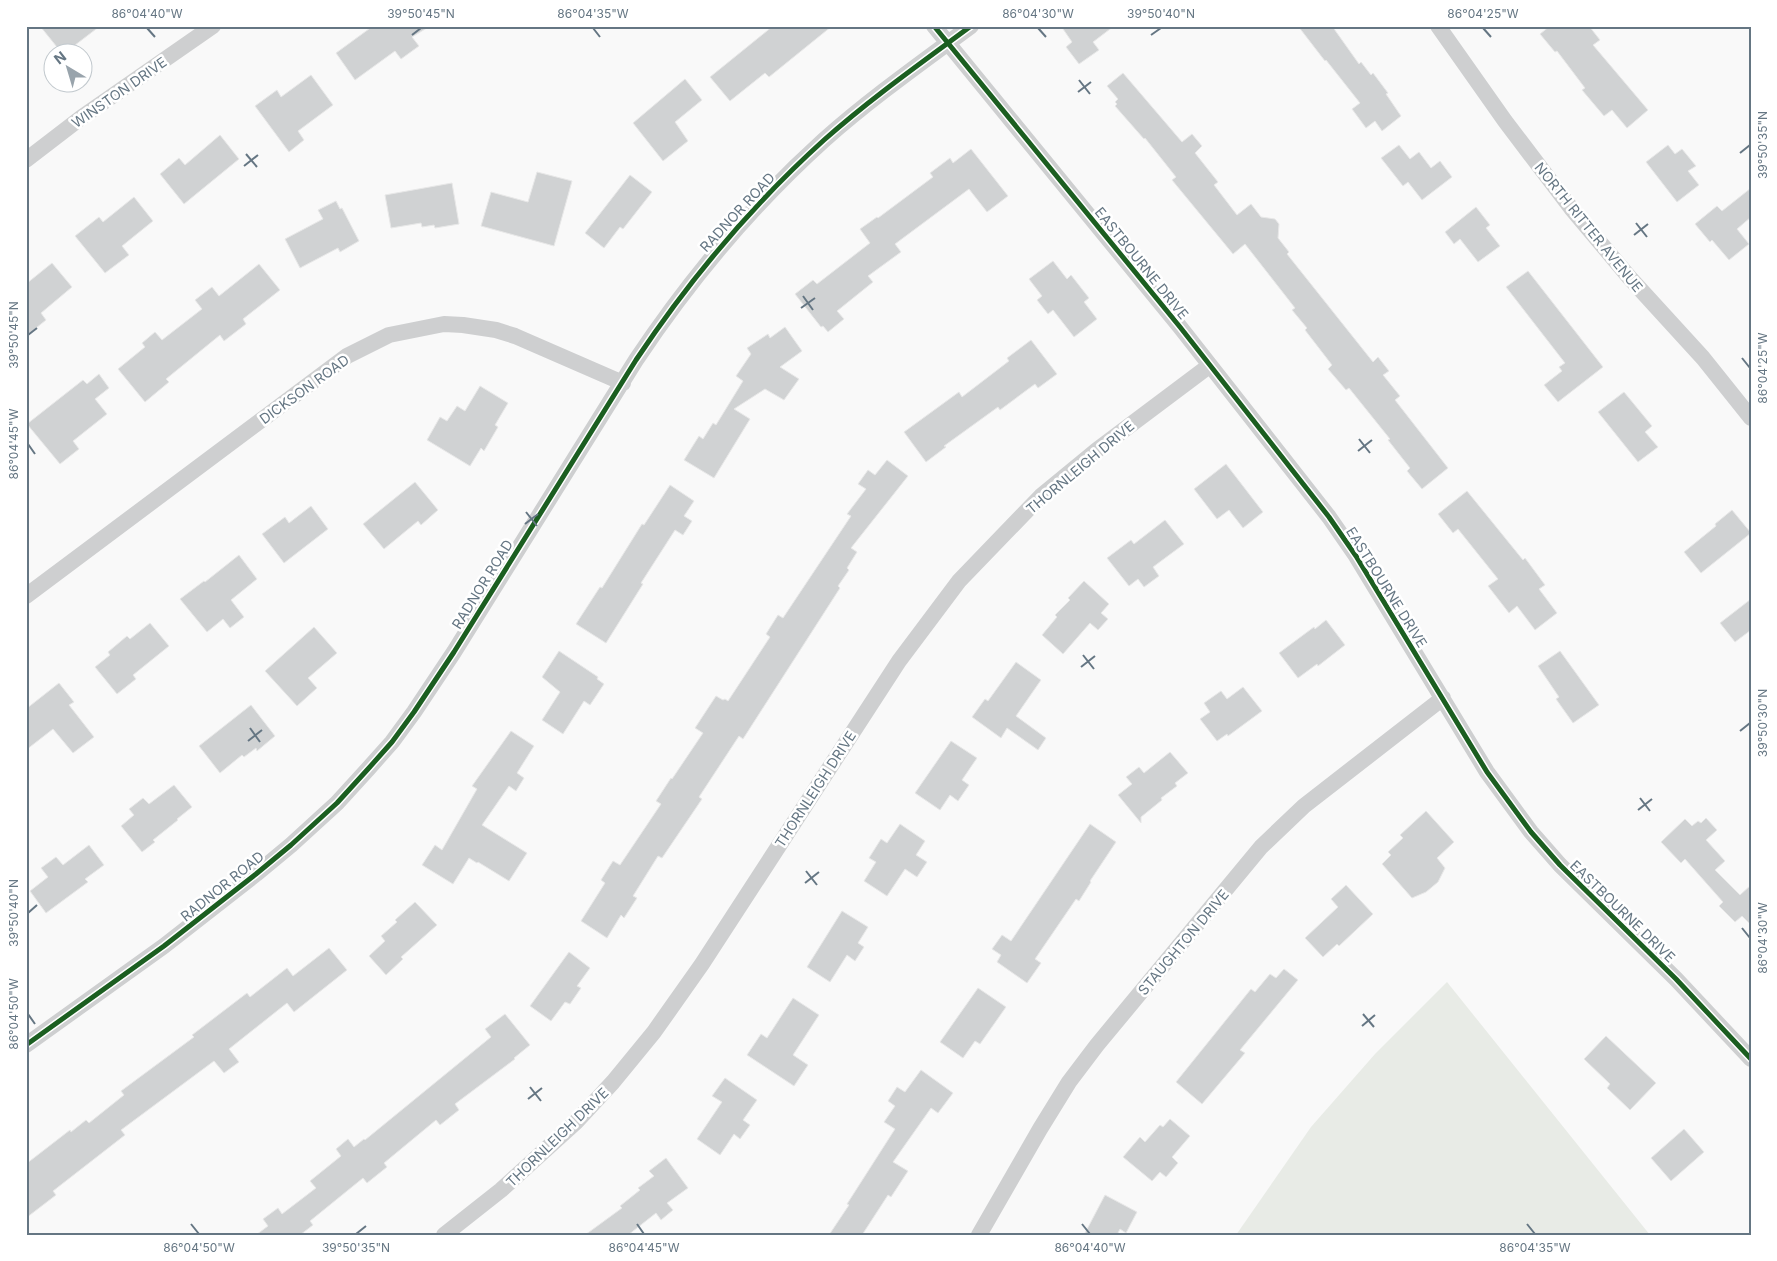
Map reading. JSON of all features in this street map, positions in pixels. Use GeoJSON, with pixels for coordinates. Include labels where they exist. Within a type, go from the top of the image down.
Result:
{"type":"FeatureCollection","features":[{"type":"Feature","properties":{"kind":"street","name":"WINSTON DRIVE"},"geometry":{"type":"LineString","coordinates":[[28,154],[213,26]]}},
{"type":"Feature","properties":{"kind":"street","name":"EASTBOURNE DRIVE"},"geometry":{"type":"LineString","coordinates":[[934,26],[1210,366],[1340,532],[1487,772],[1531,832],[1560,865],[1670,973],[1751,1059]]}},
{"type":"Feature","properties":{"kind":"street","name":"RADNOR ROAD"},"geometry":{"type":"LineString","coordinates":[[26,1045],[171,941],[291,846],[337,803],[392,742],[414,712],[454,652],[656,329],[705,264],[784,178],[844,123],[886,89],[971,26]]}},
{"type":"Feature","properties":{"kind":"street","name":"NORTH RITTER AVENUE"},"geometry":{"type":"LineString","coordinates":[[1438,26],[1505,121],[1571,208],[1629,277],[1704,358],[1751,418]]}},
{"type":"Feature","properties":{"kind":"street","name":"DICKSON ROAD"},"geometry":{"type":"LineString","coordinates":[[26,596],[347,356],[389,335],[444,324],[486,328],[528,341],[623,383]]}},
{"type":"Feature","properties":{"kind":"street","name":"THORNLEIGH DRIVE"},"geometry":{"type":"LineString","coordinates":[[444,1235],[501,1190],[576,1122],[614,1082],[654,1032],[702,964],[899,661],[959,581],[1015,522],[1062,478],[1210,366]]}},
{"type":"Feature","properties":{"kind":"street","name":"STAUGHTON DRIVE"},"geometry":{"type":"LineString","coordinates":[[979,1235],[1040,1129],[1070,1082],[1097,1045],[1261,847],[1304,806],[1442,698]]}},
{"type":"Feature","properties":{"kind":"shaded area"},"geometry":{"type":"Polygon","coordinates":[[[1447,982],[1650,1235],[1236,1235],[1311,1127],[1375,1054],[1447,982]]]}},
{"type":"Feature","properties":{"kind":"building"},"geometry":{"type":"Polygon","coordinates":[[[40,26],[100,26],[79,42],[53,42],[40,26]]]}},
{"type":"Feature","properties":{"kind":"building"},"geometry":{"type":"Polygon","coordinates":[[[373,26],[430,26],[412,37],[419,46],[401,59],[395,51],[355,80],[336,53],[373,26]]]}},
{"type":"Feature","properties":{"kind":"building"},"geometry":{"type":"Polygon","coordinates":[[[773,26],[832,26],[769,77],[765,73],[730,101],[710,77],[773,26]]]}},
{"type":"Feature","properties":{"kind":"building"},"geometry":{"type":"Polygon","coordinates":[[[1061,26],[1114,26],[1093,42],[1099,50],[1079,64],[1066,47],[1072,42],[1061,26]]]}},
{"type":"Feature","properties":{"kind":"building"},"geometry":{"type":"Polygon","coordinates":[[[1298,26],[1332,26],[1359,64],[1361,62],[1371,75],[1373,73],[1388,93],[1386,94],[1401,116],[1382,131],[1375,121],[1366,128],[1352,109],[1360,103],[1298,26]]]}},
{"type":"Feature","properties":{"kind":"building"},"geometry":{"type":"Polygon","coordinates":[[[1550,26],[1589,26],[1600,40],[1593,45],[1648,110],[1627,128],[1612,110],[1604,116],[1582,90],[1585,88],[1557,51],[1555,52],[1540,34],[1550,26]]]}},
{"type":"Feature","properties":{"kind":"building"},"geometry":{"type":"Polygon","coordinates":[[[1123,73],[1182,142],[1192,134],[1202,146],[1195,153],[1218,182],[1214,185],[1237,215],[1251,204],[1261,217],[1275,219],[1279,224],[1278,238],[1289,252],[1287,254],[1373,362],[1378,357],[1389,371],[1383,375],[1400,396],[1395,400],[1448,468],[1422,489],[1407,471],[1410,468],[1388,440],[1390,439],[1349,388],[1346,390],[1328,369],[1332,365],[1305,330],[1307,328],[1292,310],[1295,308],[1245,244],[1233,254],[1172,180],[1176,177],[1145,138],[1115,106],[1117,104],[1115,102],[1118,99],[1107,86],[1123,73]]]}},
{"type":"Feature","properties":{"kind":"building"},"geometry":{"type":"Polygon","coordinates":[[[311,75],[333,105],[298,131],[304,140],[289,152],[255,106],[277,90],[281,97],[311,75]]]}},
{"type":"Feature","properties":{"kind":"building"},"geometry":{"type":"Polygon","coordinates":[[[685,79],[702,100],[675,122],[688,141],[663,161],[633,123],[685,79]]]}},
{"type":"Feature","properties":{"kind":"building"},"geometry":{"type":"Polygon","coordinates":[[[220,135],[239,159],[184,204],[160,174],[179,158],[185,165],[220,135]]]}},
{"type":"Feature","properties":{"kind":"building"},"geometry":{"type":"Polygon","coordinates":[[[1399,145],[1410,159],[1419,152],[1431,168],[1440,161],[1452,177],[1422,200],[1408,182],[1403,186],[1381,158],[1399,145]]]}},
{"type":"Feature","properties":{"kind":"building"},"geometry":{"type":"Polygon","coordinates":[[[1668,145],[1675,154],[1682,149],[1696,166],[1688,171],[1699,185],[1677,202],[1646,162],[1668,145]]]}},
{"type":"Feature","properties":{"kind":"building"},"geometry":{"type":"Polygon","coordinates":[[[971,149],[1008,196],[987,212],[969,189],[895,244],[901,252],[868,276],[873,282],[837,311],[844,319],[828,332],[823,326],[821,327],[795,294],[813,280],[817,284],[870,243],[860,229],[933,177],[930,173],[950,158],[953,163],[971,149]]]}},
{"type":"Feature","properties":{"kind":"building"},"geometry":{"type":"Polygon","coordinates":[[[537,172],[572,181],[554,246],[481,226],[491,192],[528,202],[537,172]]]}},
{"type":"Feature","properties":{"kind":"building"},"geometry":{"type":"Polygon","coordinates":[[[630,175],[652,192],[623,229],[620,227],[604,248],[585,233],[630,175]]]}},
{"type":"Feature","properties":{"kind":"building"},"geometry":{"type":"Polygon","coordinates":[[[452,183],[459,224],[435,228],[434,225],[422,227],[421,223],[391,228],[385,195],[452,183]]]}},
{"type":"Feature","properties":{"kind":"building"},"geometry":{"type":"Polygon","coordinates":[[[1751,188],[1751,217],[1737,229],[1749,244],[1729,260],[1695,224],[1717,206],[1722,211],[1751,188]]]}},
{"type":"Feature","properties":{"kind":"building"},"geometry":{"type":"Polygon","coordinates":[[[134,197],[153,221],[122,246],[129,255],[105,273],[75,236],[99,217],[103,222],[134,197]]]}},
{"type":"Feature","properties":{"kind":"building"},"geometry":{"type":"Polygon","coordinates":[[[336,201],[340,209],[342,208],[359,241],[340,252],[338,248],[300,268],[285,239],[323,219],[318,210],[336,201]]]}},
{"type":"Feature","properties":{"kind":"building"},"geometry":{"type":"Polygon","coordinates":[[[1476,207],[1490,225],[1486,228],[1500,246],[1478,262],[1460,239],[1454,244],[1445,232],[1476,207]]]}},
{"type":"Feature","properties":{"kind":"building"},"geometry":{"type":"Polygon","coordinates":[[[1053,261],[1067,279],[1071,275],[1089,298],[1084,302],[1097,319],[1074,337],[1053,310],[1048,314],[1037,300],[1042,296],[1029,279],[1053,261]]]}},
{"type":"Feature","properties":{"kind":"building"},"geometry":{"type":"Polygon","coordinates":[[[52,263],[72,287],[41,313],[46,320],[26,336],[26,284],[52,263]]]}},
{"type":"Feature","properties":{"kind":"building"},"geometry":{"type":"Polygon","coordinates":[[[259,264],[280,290],[243,319],[246,324],[224,341],[220,335],[166,379],[169,382],[145,402],[118,369],[145,347],[142,343],[155,332],[162,340],[202,309],[195,300],[212,287],[219,296],[259,264]]]}},
{"type":"Feature","properties":{"kind":"building"},"geometry":{"type":"Polygon","coordinates":[[[1528,271],[1603,367],[1558,402],[1544,385],[1562,371],[1559,367],[1565,363],[1506,287],[1528,271]]]}},
{"type":"Feature","properties":{"kind":"building"},"geometry":{"type":"Polygon","coordinates":[[[785,327],[802,351],[780,367],[799,379],[784,400],[765,389],[734,409],[750,419],[714,478],[684,460],[699,436],[703,439],[713,423],[716,425],[743,381],[736,376],[751,354],[747,348],[768,334],[770,338],[785,327]]]}},
{"type":"Feature","properties":{"kind":"building"},"geometry":{"type":"Polygon","coordinates":[[[1031,340],[1057,374],[1038,388],[1035,384],[1000,410],[998,407],[944,446],[946,447],[926,462],[904,432],[959,392],[962,397],[1009,361],[1007,358],[1031,340]]]}},
{"type":"Feature","properties":{"kind":"building"},"geometry":{"type":"Polygon","coordinates":[[[99,374],[109,388],[95,399],[107,414],[73,441],[79,449],[60,464],[27,424],[83,380],[87,384],[99,374]]]}},
{"type":"Feature","properties":{"kind":"building"},"geometry":{"type":"Polygon","coordinates":[[[480,386],[508,403],[495,425],[498,427],[484,451],[481,448],[470,466],[427,440],[440,417],[447,421],[457,406],[465,411],[480,386]]]}},
{"type":"Feature","properties":{"kind":"building"},"geometry":{"type":"Polygon","coordinates":[[[1624,392],[1652,426],[1645,432],[1658,447],[1638,462],[1598,412],[1624,392]]]}},
{"type":"Feature","properties":{"kind":"building"},"geometry":{"type":"Polygon","coordinates":[[[887,460],[908,476],[851,548],[857,552],[847,568],[849,570],[838,586],[840,588],[743,739],[739,736],[699,797],[702,799],[662,858],[658,856],[633,896],[637,898],[624,918],[621,915],[607,938],[581,921],[605,883],[601,880],[613,861],[620,865],[661,804],[656,801],[703,733],[695,728],[716,696],[728,701],[770,637],[766,634],[778,615],[783,618],[851,516],[847,514],[866,489],[858,484],[868,470],[875,475],[887,460]]]}},
{"type":"Feature","properties":{"kind":"building"},"geometry":{"type":"Polygon","coordinates":[[[1226,464],[1263,512],[1243,528],[1229,510],[1217,519],[1194,489],[1226,464]]]}},
{"type":"Feature","properties":{"kind":"building"},"geometry":{"type":"Polygon","coordinates":[[[415,482],[438,510],[421,525],[418,521],[384,549],[363,524],[415,482]]]}},
{"type":"Feature","properties":{"kind":"building"},"geometry":{"type":"Polygon","coordinates":[[[670,485],[694,501],[684,516],[692,521],[683,535],[675,530],[606,643],[576,624],[670,485]]]}},
{"type":"Feature","properties":{"kind":"building"},"geometry":{"type":"Polygon","coordinates":[[[1467,491],[1523,560],[1525,558],[1545,585],[1539,589],[1557,613],[1535,630],[1517,606],[1509,613],[1488,586],[1498,579],[1458,529],[1453,533],[1438,514],[1467,491]]]}},
{"type":"Feature","properties":{"kind":"building"},"geometry":{"type":"Polygon","coordinates":[[[311,506],[328,529],[284,563],[262,534],[285,517],[289,523],[311,506]]]}},
{"type":"Feature","properties":{"kind":"building"},"geometry":{"type":"Polygon","coordinates":[[[1732,510],[1751,533],[1701,573],[1684,552],[1716,526],[1715,524],[1732,510]]]}},
{"type":"Feature","properties":{"kind":"building"},"geometry":{"type":"Polygon","coordinates":[[[1165,520],[1184,544],[1153,567],[1159,576],[1144,587],[1138,579],[1129,586],[1107,558],[1131,540],[1134,544],[1165,520]]]}},
{"type":"Feature","properties":{"kind":"building"},"geometry":{"type":"Polygon","coordinates":[[[239,555],[257,579],[231,600],[244,617],[230,628],[223,619],[207,632],[180,599],[239,555]]]}},
{"type":"Feature","properties":{"kind":"building"},"geometry":{"type":"Polygon","coordinates":[[[1084,581],[1109,604],[1101,613],[1108,619],[1098,630],[1090,623],[1063,654],[1042,635],[1057,617],[1055,615],[1070,600],[1068,598],[1084,581]]]}},
{"type":"Feature","properties":{"kind":"building"},"geometry":{"type":"Polygon","coordinates":[[[1751,599],[1751,630],[1735,642],[1720,623],[1751,599]]]}},
{"type":"Feature","properties":{"kind":"building"},"geometry":{"type":"Polygon","coordinates":[[[1326,620],[1345,645],[1318,666],[1317,664],[1298,678],[1279,653],[1326,620]]]}},
{"type":"Feature","properties":{"kind":"building"},"geometry":{"type":"Polygon","coordinates":[[[150,623],[169,646],[133,675],[136,679],[117,694],[95,667],[110,655],[108,652],[127,636],[130,639],[150,623]]]}},
{"type":"Feature","properties":{"kind":"building"},"geometry":{"type":"Polygon","coordinates":[[[314,627],[337,653],[308,678],[317,688],[297,706],[265,671],[314,627]]]}},
{"type":"Feature","properties":{"kind":"building"},"geometry":{"type":"Polygon","coordinates":[[[559,651],[598,677],[597,679],[604,684],[590,705],[584,701],[563,734],[542,720],[560,692],[542,677],[559,651]]]}},
{"type":"Feature","properties":{"kind":"building"},"geometry":{"type":"Polygon","coordinates":[[[1560,651],[1599,705],[1573,723],[1556,699],[1559,697],[1538,666],[1560,651]]]}},
{"type":"Feature","properties":{"kind":"building"},"geometry":{"type":"Polygon","coordinates":[[[1016,662],[1041,680],[1016,716],[1046,738],[1038,750],[1007,728],[1001,738],[972,717],[985,699],[988,701],[1016,662]]]}},
{"type":"Feature","properties":{"kind":"building"},"geometry":{"type":"Polygon","coordinates":[[[59,683],[74,702],[69,705],[94,737],[73,753],[53,729],[26,750],[26,709],[59,683]]]}},
{"type":"Feature","properties":{"kind":"building"},"geometry":{"type":"Polygon","coordinates":[[[1243,687],[1262,711],[1228,736],[1227,734],[1217,741],[1200,719],[1210,712],[1204,703],[1221,691],[1227,699],[1243,687]]]}},
{"type":"Feature","properties":{"kind":"building"},"geometry":{"type":"Polygon","coordinates":[[[251,705],[275,736],[257,751],[256,748],[244,757],[242,755],[220,773],[199,746],[251,705]]]}},
{"type":"Feature","properties":{"kind":"building"},"geometry":{"type":"Polygon","coordinates":[[[511,731],[534,746],[517,773],[524,778],[516,791],[509,786],[482,825],[527,853],[509,881],[469,858],[453,884],[422,865],[435,845],[442,850],[477,789],[472,786],[511,731]]]}},
{"type":"Feature","properties":{"kind":"building"},"geometry":{"type":"Polygon","coordinates":[[[951,741],[977,758],[962,780],[969,785],[958,801],[950,795],[940,810],[915,793],[951,741]]]}},
{"type":"Feature","properties":{"kind":"building"},"geometry":{"type":"Polygon","coordinates":[[[1170,752],[1188,773],[1175,783],[1177,786],[1141,817],[1141,823],[1118,795],[1132,784],[1126,777],[1139,767],[1144,773],[1170,752]]]}},
{"type":"Feature","properties":{"kind":"building"},"geometry":{"type":"Polygon","coordinates":[[[174,785],[192,807],[153,840],[155,842],[142,852],[121,826],[134,815],[129,809],[143,798],[149,804],[174,785]]]}},
{"type":"Feature","properties":{"kind":"building"},"geometry":{"type":"Polygon","coordinates":[[[1426,811],[1454,842],[1437,858],[1445,868],[1438,882],[1426,892],[1412,898],[1382,864],[1391,855],[1388,852],[1403,838],[1400,835],[1426,811]]]}},
{"type":"Feature","properties":{"kind":"building"},"geometry":{"type":"Polygon","coordinates":[[[1706,818],[1717,830],[1706,840],[1725,861],[1715,870],[1740,895],[1751,885],[1751,925],[1742,916],[1735,922],[1719,906],[1723,902],[1685,859],[1681,863],[1661,842],[1685,819],[1692,826],[1698,821],[1701,823],[1706,818]]]}},
{"type":"Feature","properties":{"kind":"building"},"geometry":{"type":"Polygon","coordinates":[[[900,824],[925,841],[916,855],[927,862],[917,877],[905,869],[887,896],[864,881],[876,862],[869,858],[881,839],[887,843],[900,824]]]}},
{"type":"Feature","properties":{"kind":"building"},"geometry":{"type":"Polygon","coordinates":[[[1090,824],[1116,842],[1079,901],[1076,899],[1035,959],[1041,963],[1027,983],[997,962],[1001,955],[992,949],[1002,935],[1011,941],[1090,824]]]}},
{"type":"Feature","properties":{"kind":"building"},"geometry":{"type":"Polygon","coordinates":[[[89,845],[104,865],[85,879],[88,882],[46,913],[30,891],[48,877],[41,868],[56,857],[63,865],[89,845]]]}},
{"type":"Feature","properties":{"kind":"building"},"geometry":{"type":"Polygon","coordinates":[[[1346,885],[1373,914],[1339,946],[1337,944],[1323,957],[1305,938],[1338,907],[1331,899],[1346,885]]]}},
{"type":"Feature","properties":{"kind":"building"},"geometry":{"type":"Polygon","coordinates":[[[415,902],[437,925],[401,957],[403,959],[386,975],[369,956],[385,941],[381,936],[415,902]]]}},
{"type":"Feature","properties":{"kind":"building"},"geometry":{"type":"Polygon","coordinates":[[[842,911],[868,927],[858,943],[864,947],[855,961],[847,955],[830,982],[807,967],[842,911]]]}},
{"type":"Feature","properties":{"kind":"building"},"geometry":{"type":"Polygon","coordinates":[[[329,948],[347,970],[294,1012],[287,1003],[229,1049],[239,1062],[224,1073],[214,1061],[121,1130],[125,1135],[53,1191],[56,1195],[26,1218],[26,1164],[70,1130],[71,1132],[86,1120],[89,1123],[124,1095],[121,1091],[194,1037],[192,1035],[247,993],[250,997],[287,968],[293,976],[329,948]]]}},
{"type":"Feature","properties":{"kind":"building"},"geometry":{"type":"Polygon","coordinates":[[[569,952],[590,968],[577,986],[581,988],[570,1004],[565,1002],[551,1021],[530,1006],[569,952]]]}},
{"type":"Feature","properties":{"kind":"building"},"geometry":{"type":"Polygon","coordinates":[[[1284,969],[1298,980],[1240,1050],[1245,1053],[1202,1104],[1176,1082],[1251,989],[1255,992],[1270,974],[1276,978],[1284,969]]]}},
{"type":"Feature","properties":{"kind":"building"},"geometry":{"type":"Polygon","coordinates":[[[978,988],[1006,1007],[980,1044],[975,1041],[963,1058],[940,1042],[978,988]]]}},
{"type":"Feature","properties":{"kind":"building"},"geometry":{"type":"Polygon","coordinates":[[[793,998],[819,1015],[793,1055],[808,1065],[794,1086],[747,1055],[761,1034],[767,1038],[793,998]]]}},
{"type":"Feature","properties":{"kind":"building"},"geometry":{"type":"Polygon","coordinates":[[[505,1014],[530,1045],[515,1059],[455,1104],[459,1110],[440,1125],[436,1120],[384,1163],[387,1167],[367,1183],[363,1178],[310,1221],[313,1225],[300,1235],[256,1235],[268,1226],[263,1219],[278,1208],[282,1214],[316,1188],[310,1181],[341,1156],[336,1149],[348,1139],[354,1147],[365,1140],[491,1037],[485,1029],[505,1014]]]}},
{"type":"Feature","properties":{"kind":"building"},"geometry":{"type":"Polygon","coordinates":[[[1606,1036],[1656,1083],[1630,1110],[1607,1088],[1610,1084],[1584,1059],[1606,1036]]]}},
{"type":"Feature","properties":{"kind":"building"},"geometry":{"type":"Polygon","coordinates":[[[921,1070],[953,1093],[938,1113],[931,1108],[893,1162],[908,1171],[891,1197],[888,1195],[862,1235],[829,1235],[895,1129],[884,1122],[895,1106],[888,1101],[897,1087],[905,1092],[921,1070]]]}},
{"type":"Feature","properties":{"kind":"building"},"geometry":{"type":"Polygon","coordinates":[[[725,1078],[757,1100],[743,1120],[750,1125],[740,1139],[734,1134],[720,1155],[697,1139],[722,1102],[712,1096],[725,1078]]]}},
{"type":"Feature","properties":{"kind":"building"},"geometry":{"type":"Polygon","coordinates":[[[1170,1119],[1190,1136],[1172,1157],[1178,1163],[1166,1177],[1160,1172],[1152,1181],[1123,1157],[1140,1137],[1145,1142],[1160,1125],[1163,1127],[1170,1119]]]}},
{"type":"Feature","properties":{"kind":"building"},"geometry":{"type":"Polygon","coordinates":[[[1684,1129],[1704,1152],[1671,1181],[1651,1158],[1684,1129]]]}},
{"type":"Feature","properties":{"kind":"building"},"geometry":{"type":"Polygon","coordinates":[[[666,1158],[688,1188],[667,1203],[673,1210],[661,1220],[656,1213],[628,1235],[585,1235],[622,1208],[620,1206],[640,1190],[638,1188],[654,1176],[649,1171],[666,1158]]]}},
{"type":"Feature","properties":{"kind":"building"},"geometry":{"type":"Polygon","coordinates":[[[1105,1195],[1137,1212],[1126,1233],[1120,1229],[1117,1235],[1084,1235],[1105,1195]]]}},
{"type":"Feature","properties":{"kind":"cycle path"},"geometry":{"type":"LineString","coordinates":[[934,26],[1180,327],[1329,517],[1356,556],[1487,772],[1531,832],[1560,865],[1676,979],[1751,1059]]}},
{"type":"Feature","properties":{"kind":"cycle path"},"geometry":{"type":"LineString","coordinates":[[26,1045],[164,946],[256,874],[337,803],[392,742],[414,712],[454,652],[636,360],[700,272],[772,190],[824,140],[878,96],[971,26]]}}]}
